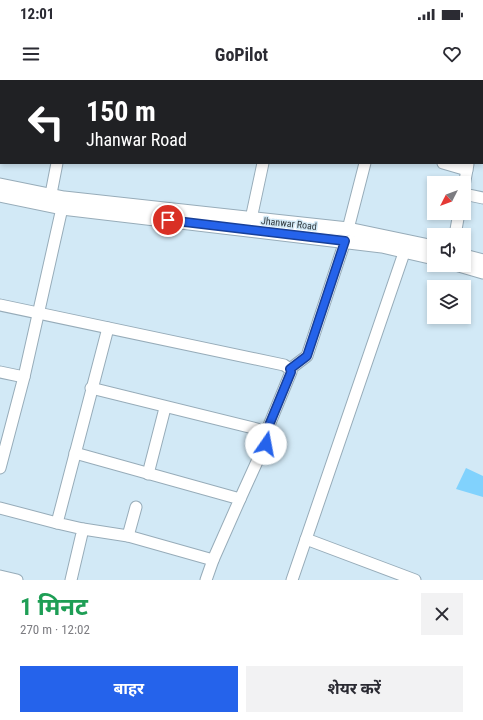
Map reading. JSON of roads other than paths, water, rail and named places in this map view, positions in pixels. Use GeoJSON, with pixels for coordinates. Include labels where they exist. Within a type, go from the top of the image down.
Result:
{"type":"FeatureCollection","features":[{"type":"Feature","properties":{"kind":"street"},"geometry":{"type":"LineString","coordinates":[[50,201],[57,164]]}},
{"type":"Feature","properties":{"kind":"street"},"geometry":{"type":"LineString","coordinates":[[251,219],[263,164]]}},
{"type":"Feature","properties":{"kind":"street"},"geometry":{"type":"LineString","coordinates":[[290,369],[307,356],[347,235],[365,164]]}},
{"type":"Feature","properties":{"kind":"street"},"geometry":{"type":"LineString","coordinates":[[451,164],[468,166],[466,176]]}},
{"type":"Feature","properties":{"kind":"street","name":"Jhanwar Road"},"geometry":{"type":"LineString","coordinates":[[0,184],[50,201],[62,208],[347,235],[427,256]]}},
{"type":"Feature","properties":{"kind":"street"},"geometry":{"type":"LineString","coordinates":[[471,195],[483,198]]}},
{"type":"Feature","properties":{"kind":"street","name":"Jhanwar Road"},"geometry":{"type":"LineString","coordinates":[[0,196],[251,219],[347,235],[427,246]]}},
{"type":"Feature","properties":{"kind":"street"},"geometry":{"type":"LineString","coordinates":[[0,468],[24,377],[62,208]]}},
{"type":"Feature","properties":{"kind":"street"},"geometry":{"type":"LineString","coordinates":[[292,580],[404,250]]}},
{"type":"Feature","properties":{"kind":"street"},"geometry":{"type":"LineString","coordinates":[[471,258],[483,261]]}},
{"type":"Feature","properties":{"kind":"street"},"geometry":{"type":"LineString","coordinates":[[471,268],[483,272]]}},
{"type":"Feature","properties":{"kind":"street"},"geometry":{"type":"LineString","coordinates":[[0,305],[284,365],[290,369]]}},
{"type":"Feature","properties":{"kind":"street"},"geometry":{"type":"LineString","coordinates":[[57,523],[91,388],[108,328]]}},
{"type":"Feature","properties":{"kind":"street"},"geometry":{"type":"LineString","coordinates":[[206,580],[213,560],[266,444],[265,435],[291,372],[290,369]]}},
{"type":"Feature","properties":{"kind":"street"},"geometry":{"type":"LineString","coordinates":[[0,372],[24,377]]}},
{"type":"Feature","properties":{"kind":"street"},"geometry":{"type":"LineString","coordinates":[[91,388],[165,408],[257,429],[265,435]]}},
{"type":"Feature","properties":{"kind":"street"},"geometry":{"type":"LineString","coordinates":[[148,474],[165,408]]}},
{"type":"Feature","properties":{"kind":"street"},"geometry":{"type":"LineString","coordinates":[[75,453],[240,499]]}},
{"type":"Feature","properties":{"kind":"street"},"geometry":{"type":"LineString","coordinates":[[128,536],[136,507]]}},
{"type":"Feature","properties":{"kind":"street"},"geometry":{"type":"LineString","coordinates":[[0,508],[83,529],[128,536],[213,560]]}},
{"type":"Feature","properties":{"kind":"street"},"geometry":{"type":"LineString","coordinates":[[71,580],[83,529]]}},
{"type":"Feature","properties":{"kind":"street"},"geometry":{"type":"LineString","coordinates":[[306,540],[415,580]]}},
{"type":"Feature","properties":{"kind":"street"},"geometry":{"type":"LineString","coordinates":[[0,576],[16,580]]}}]}
